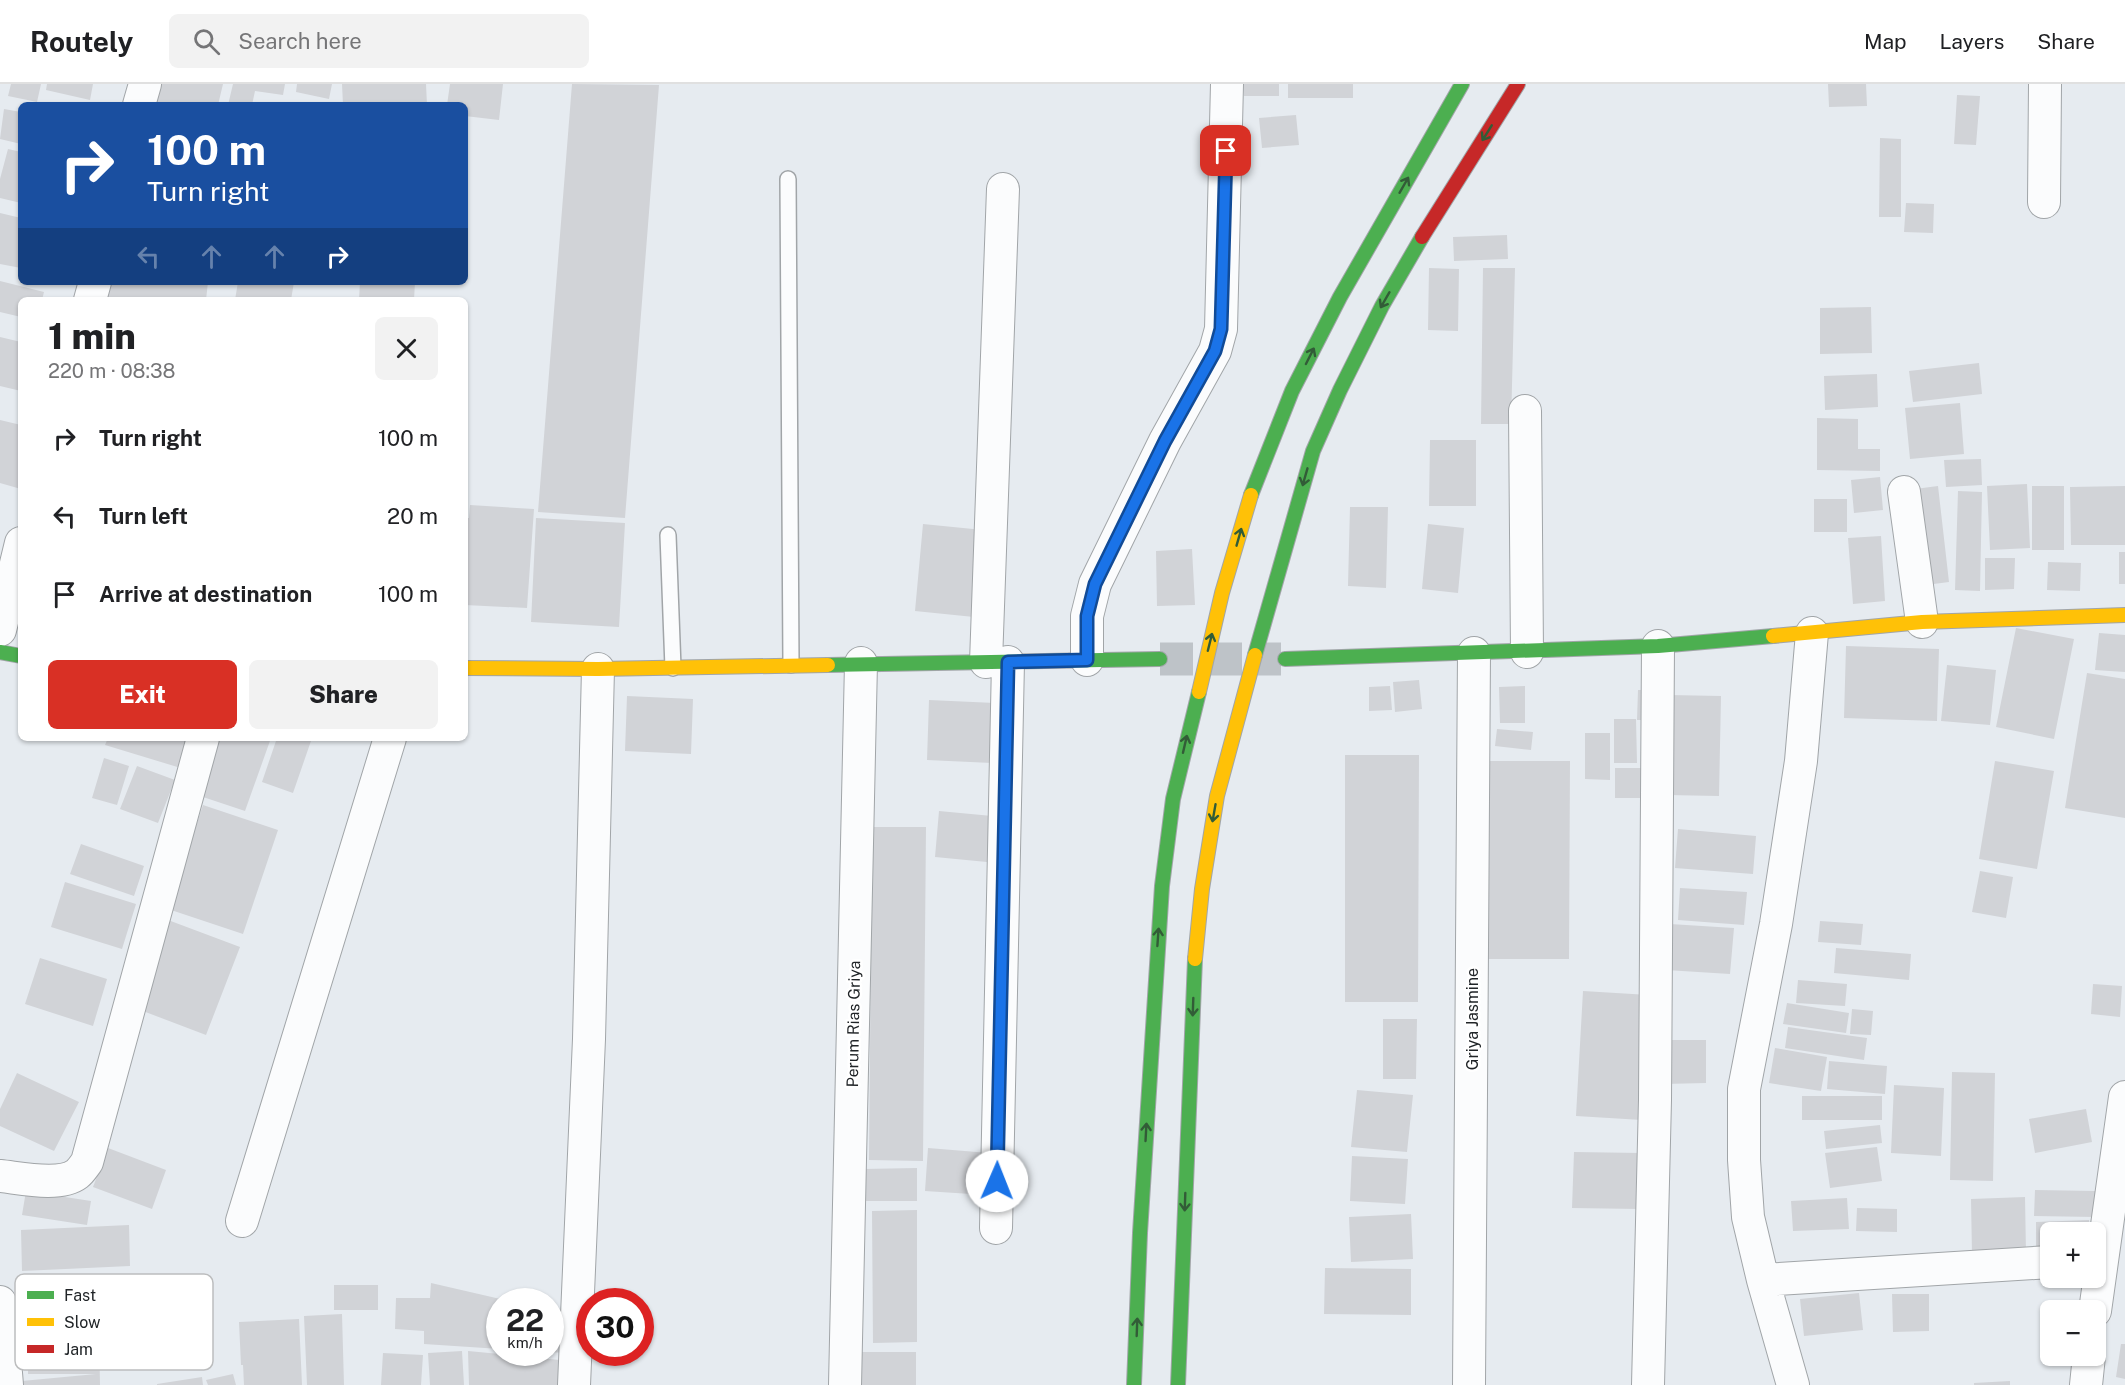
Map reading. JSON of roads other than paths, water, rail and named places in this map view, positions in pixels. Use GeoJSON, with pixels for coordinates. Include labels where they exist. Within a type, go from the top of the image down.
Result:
{"type":"FeatureCollection","features":[{"type":"Feature","properties":{"kind":"main road"},"geometry":{"type":"LineString","coordinates":[[1134,1385],[1143,1186],[1162,886],[1173,799],[1222,593],[1255,481],[1292,391],[1340,297],[1462,84]]}},
{"type":"Feature","properties":{"kind":"main road"},"geometry":{"type":"LineString","coordinates":[[1178,1385],[1196,952],[1202,889],[1217,796],[1243,695],[1313,451],[1340,390],[1387,296],[1438,210],[1518,84]]}},
{"type":"Feature","properties":{"kind":"main road"},"geometry":{"type":"LineString","coordinates":[[1285,659],[1658,646],[1922,621],[2125,615]]}},
{"type":"Feature","properties":{"kind":"main road"},"geometry":{"type":"LineString","coordinates":[[0,652],[18,655]]}},
{"type":"Feature","properties":{"kind":"main road"},"geometry":{"type":"LineString","coordinates":[[468,668],[598,669],[1160,659]]}},
{"type":"Feature","properties":{"kind":"street"},"geometry":{"type":"LineString","coordinates":[[141,102],[145,84]]}},
{"type":"Feature","properties":{"kind":"street"},"geometry":{"type":"LineString","coordinates":[[1087,660],[1087,616],[1095,584],[1165,441],[1215,351],[1221,329],[1227,84]]}},
{"type":"Feature","properties":{"kind":"street"},"geometry":{"type":"LineString","coordinates":[[2044,202],[2045,84]]}},
{"type":"Feature","properties":{"kind":"street"},"geometry":{"type":"LineString","coordinates":[[996,1228],[997,662],[1003,189]]}},
{"type":"Feature","properties":{"kind":"street"},"geometry":{"type":"LineString","coordinates":[[1525,411],[1527,652]]}},
{"type":"Feature","properties":{"kind":"street"},"geometry":{"type":"LineString","coordinates":[[1904,492],[1922,621]]}},
{"type":"Feature","properties":{"kind":"street"},"geometry":{"type":"LineString","coordinates":[[0,630],[18,555]]}},
{"type":"Feature","properties":{"kind":"street"},"geometry":{"type":"LineString","coordinates":[[1793,1385],[1763,1280],[1748,1217],[1744,1160],[1744,1089],[1776,924],[1801,761],[1812,633]]}},
{"type":"Feature","properties":{"kind":"street"},"geometry":{"type":"LineString","coordinates":[[1648,1385],[1655,1100],[1658,646]]}},
{"type":"Feature","properties":{"kind":"street","name":"Griya Jasmine"},"geometry":{"type":"LineString","coordinates":[[1469,1385],[1474,653]]}},
{"type":"Feature","properties":{"kind":"street","name":"Perum Rias Griya"},"geometry":{"type":"LineString","coordinates":[[845,1385],[861,663]]}},
{"type":"Feature","properties":{"kind":"street"},"geometry":{"type":"LineString","coordinates":[[574,1385],[589,1039],[598,669]]}},
{"type":"Feature","properties":{"kind":"street"},"geometry":{"type":"LineString","coordinates":[[0,1176],[52,1181],[67,1179],[78,1174],[87,1162],[202,741]]}},
{"type":"Feature","properties":{"kind":"street"},"geometry":{"type":"LineString","coordinates":[[242,1221],[389,741]]}},
{"type":"Feature","properties":{"kind":"street"},"geometry":{"type":"LineString","coordinates":[[2104,1222],[2125,1097]]}},
{"type":"Feature","properties":{"kind":"street"},"geometry":{"type":"LineString","coordinates":[[1763,1280],[2040,1263]]}},
{"type":"Feature","properties":{"kind":"street"},"geometry":{"type":"LineString","coordinates":[[0,1302],[7,1385]]}},
{"type":"Feature","properties":{"kind":"street"},"geometry":{"type":"LineString","coordinates":[[2086,1385],[2089,1366]]}},
{"type":"Feature","properties":{"kind":"lane"},"geometry":{"type":"LineString","coordinates":[[788,179],[791,665]]}},
{"type":"Feature","properties":{"kind":"lane"},"geometry":{"type":"LineString","coordinates":[[668,535],[673,668]]}},
{"type":"Feature","properties":{"kind":"tunnel"},"geometry":{"type":"LineString","coordinates":[[1160,659],[1281,659]]}}]}
